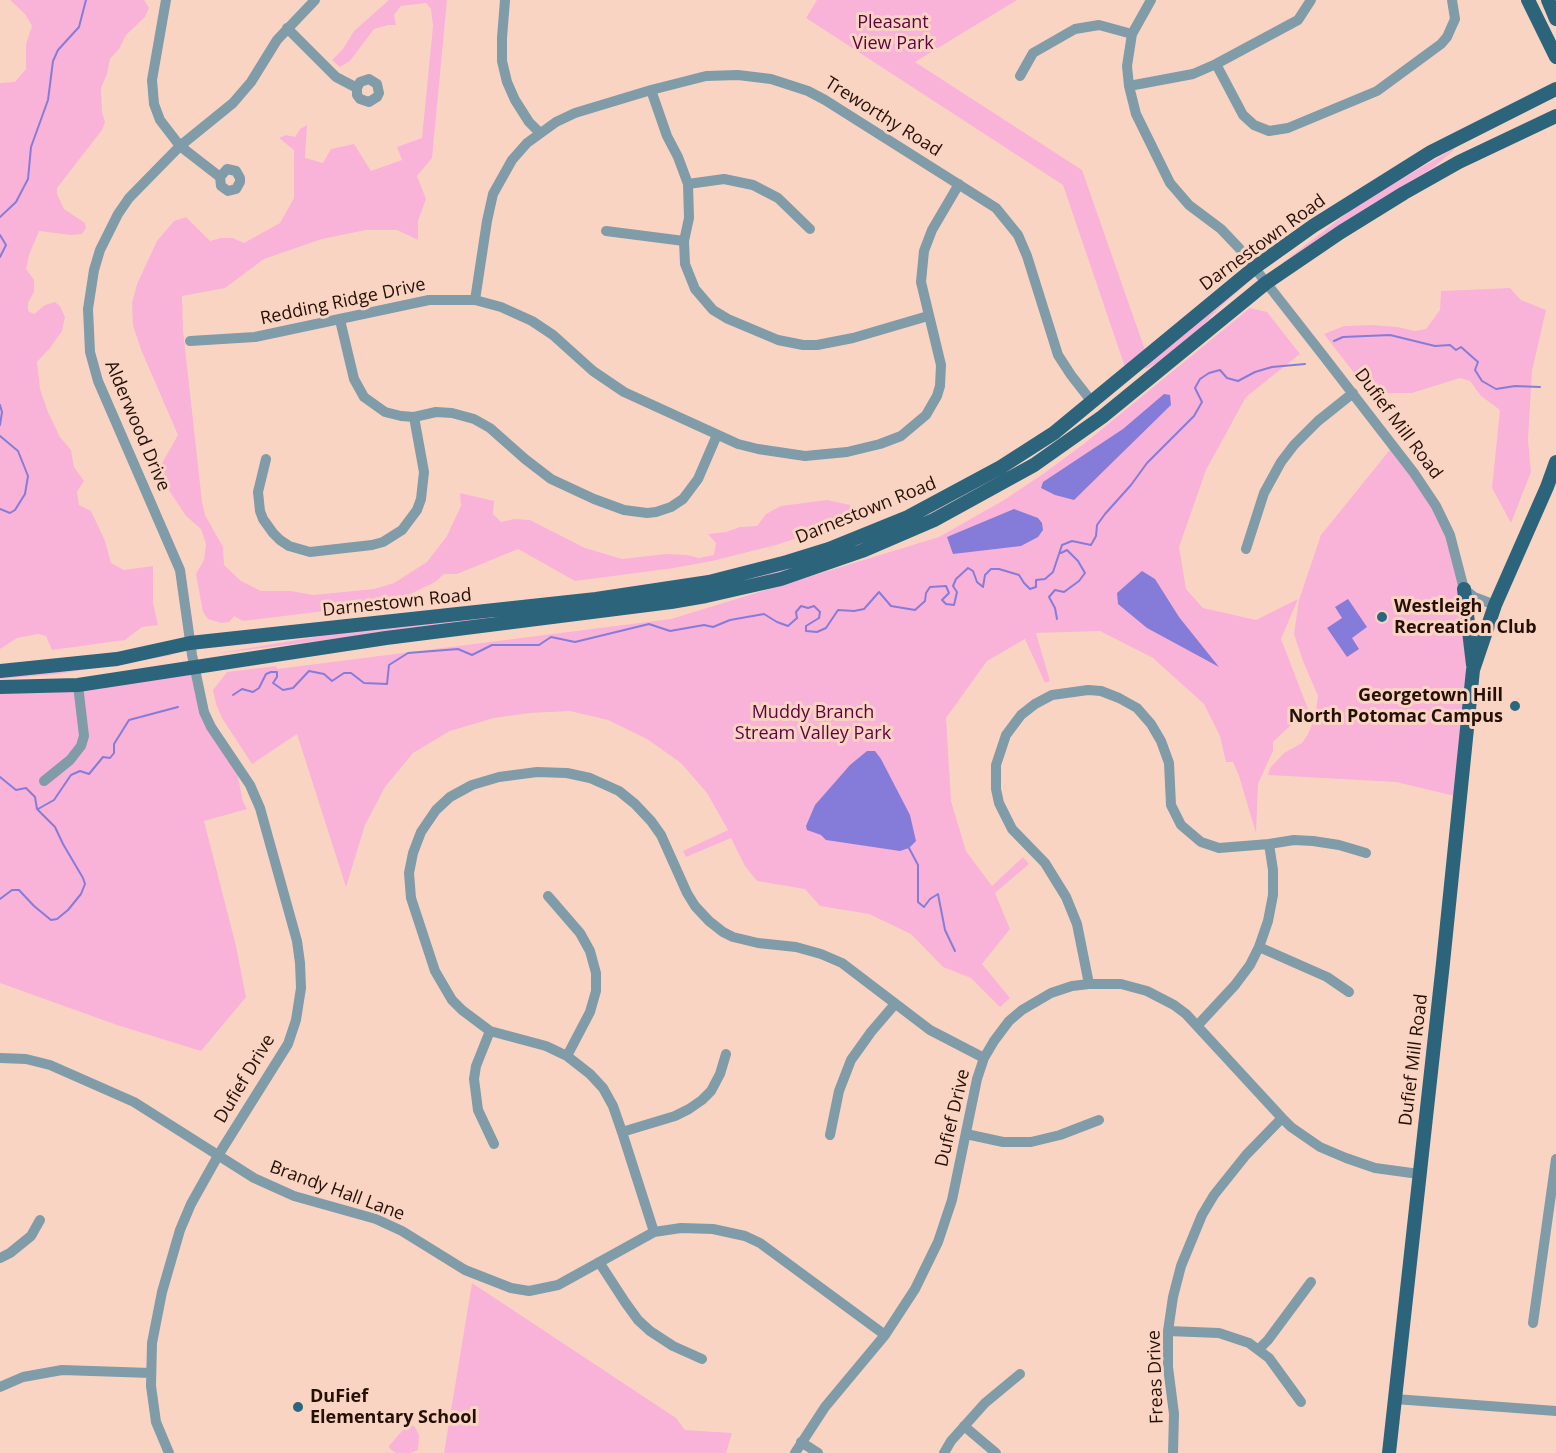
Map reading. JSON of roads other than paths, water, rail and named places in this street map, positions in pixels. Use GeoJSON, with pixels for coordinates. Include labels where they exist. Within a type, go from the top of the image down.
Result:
{"type":"FeatureCollection","features":[{"type":"Feature","properties":{"kind":"main road"},"geometry":{"type":"LineString","coordinates":[[1528,0],[1556,57]]}},
{"type":"Feature","properties":{"kind":"main road"},"geometry":{"type":"LineString","coordinates":[[1548,0],[1556,19]]}},
{"type":"Feature","properties":{"kind":"main road","name":"Darnestown Road"},"geometry":{"type":"LineString","coordinates":[[0,687],[78,685],[192,655],[709,582],[829,549],[949,497],[1026,451],[1092,402],[1254,267],[1313,226],[1431,152],[1556,89]]}},
{"type":"Feature","properties":{"kind":"main road","name":"Darnestown Road"},"geometry":{"type":"LineString","coordinates":[[0,671],[117,659],[192,655],[386,638],[688,599],[781,579],[822,566],[934,520],[1034,465],[1102,417],[1266,283],[1341,232],[1404,193],[1502,140],[1556,116]]}},
{"type":"Feature","properties":{"kind":"main road"},"geometry":{"type":"LineString","coordinates":[[1473,670],[1495,605],[1553,478]]}},
{"type":"Feature","properties":{"kind":"main road"},"geometry":{"type":"LineString","coordinates":[[1464,589],[1473,670]]}},
{"type":"Feature","properties":{"kind":"main road","name":"Dufief Mill Road"},"geometry":{"type":"LineString","coordinates":[[1389,1453],[1473,670]]}},
{"type":"Feature","properties":{"kind":"street"},"geometry":{"type":"LineString","coordinates":[[166,0],[154,66],[152,94],[160,120],[180,146],[220,177]]}},
{"type":"Feature","properties":{"kind":"street","name":"Alderwood Drive"},"geometry":{"type":"LineString","coordinates":[[192,655],[180,570],[98,381],[90,351],[88,330],[90,289],[100,250],[129,198],[180,146],[233,104],[251,82],[277,40],[315,0]]}},
{"type":"Feature","properties":{"kind":"street"},"geometry":{"type":"LineString","coordinates":[[505,0],[502,61],[507,82],[514,100],[529,122],[540,133]]}},
{"type":"Feature","properties":{"kind":"street","name":"Dufief Mill Road"},"geometry":{"type":"LineString","coordinates":[[1150,0],[1132,34],[1127,66],[1129,86],[1136,114],[1170,183],[1189,205],[1221,229],[1254,267],[1414,473],[1436,506],[1450,535],[1464,589]]}},
{"type":"Feature","properties":{"kind":"street"},"geometry":{"type":"LineString","coordinates":[[1129,86],[1193,75],[1298,20],[1311,0]]}},
{"type":"Feature","properties":{"kind":"street"},"geometry":{"type":"LineString","coordinates":[[1216,64],[1244,115],[1254,125],[1269,130],[1288,128],[1377,91],[1441,44],[1447,37],[1455,19],[1452,0]]}},
{"type":"Feature","properties":{"kind":"street"},"geometry":{"type":"LineString","coordinates":[[1020,76],[1033,53],[1075,29],[1099,25],[1132,34]]}},
{"type":"Feature","properties":{"kind":"street"},"geometry":{"type":"LineString","coordinates":[[287,28],[336,77],[357,88]]}},
{"type":"Feature","properties":{"kind":"street","name":"Treworthy Road"},"geometry":{"type":"LineString","coordinates":[[475,300],[493,194],[512,160],[527,143],[540,133],[575,113],[706,76],[738,75],[771,79],[808,91],[825,100],[996,208],[1018,235],[1027,256],[1058,355],[1092,402]]}},
{"type":"Feature","properties":{"kind":"street"},"geometry":{"type":"LineString","coordinates":[[651,90],[667,136],[688,184],[689,218],[684,241],[687,273],[694,289],[713,310],[728,319],[778,340],[803,345],[817,345],[853,338],[928,316]]}},
{"type":"Feature","properties":{"kind":"street"},"geometry":{"type":"LineString","coordinates":[[688,184],[724,179],[753,185],[778,198],[810,229]]}},
{"type":"Feature","properties":{"kind":"street","name":"Redding Ridge Drive"},"geometry":{"type":"LineString","coordinates":[[190,341],[255,337],[429,300],[475,300],[501,307],[532,321],[553,335],[593,371],[624,392],[738,444],[805,456],[847,452],[901,436],[926,415],[937,396],[941,365],[921,282],[924,251],[932,230],[959,184]]}},
{"type":"Feature","properties":{"kind":"street"},"geometry":{"type":"LineString","coordinates":[[606,231],[684,241]]}},
{"type":"Feature","properties":{"kind":"street"},"geometry":{"type":"LineString","coordinates":[[340,320],[354,380],[364,397],[385,412],[414,417],[444,412],[474,419],[490,428],[551,479],[624,510],[647,513],[671,507],[683,499],[698,479],[717,435]]}},
{"type":"Feature","properties":{"kind":"street"},"geometry":{"type":"LineString","coordinates":[[1246,549],[1264,493],[1281,462],[1318,420],[1353,393]]}},
{"type":"Feature","properties":{"kind":"street"},"geometry":{"type":"LineString","coordinates":[[266,459],[258,492],[260,511],[268,526],[280,540],[289,546],[310,552],[383,542],[402,530],[422,500],[424,472],[414,417]]}},
{"type":"Feature","properties":{"kind":"street"},"geometry":{"type":"LineString","coordinates":[[1464,589],[1474,597],[1495,605]]}},
{"type":"Feature","properties":{"kind":"street","name":"Dufief Drive"},"geometry":{"type":"LineString","coordinates":[[169,1453],[156,1422],[150,1386],[152,1343],[169,1266],[191,1204],[219,1154],[288,1044],[296,1020],[300,988],[297,941],[260,808],[250,785],[211,727],[204,712],[192,655]]}},
{"type":"Feature","properties":{"kind":"street"},"geometry":{"type":"LineString","coordinates":[[44,782],[70,760],[81,746],[84,736],[78,685]]}},
{"type":"Feature","properties":{"kind":"street"},"geometry":{"type":"LineString","coordinates":[[1089,984],[1077,924],[1066,897],[1045,863],[1012,829],[999,803],[996,789],[996,765],[1006,735],[1021,715],[1052,695],[1063,692],[1101,691],[1137,708],[1151,724],[1161,741],[1169,763],[1171,805],[1181,825],[1201,842],[1219,848],[1294,840],[1313,841],[1339,845],[1366,853]]}},
{"type":"Feature","properties":{"kind":"street"},"geometry":{"type":"LineString","coordinates":[[654,1232],[613,1106],[603,1088],[590,1074],[567,1056],[546,1046],[490,1031],[452,1000],[435,971],[411,898],[409,873],[412,852],[420,832],[436,810],[450,797],[472,785],[499,777],[537,772],[567,773],[590,778],[619,791],[635,804],[661,835],[695,906],[723,932],[741,939],[796,947],[842,963],[930,1030],[984,1058]]}},
{"type":"Feature","properties":{"kind":"street"},"geometry":{"type":"LineString","coordinates":[[1197,1026],[1235,985],[1250,965],[1259,946],[1268,921],[1273,895],[1269,844]]}},
{"type":"Feature","properties":{"kind":"street"},"geometry":{"type":"LineString","coordinates":[[548,896],[580,933],[590,951],[596,973],[596,991],[590,1012],[567,1056]]}},
{"type":"Feature","properties":{"kind":"street"},"geometry":{"type":"LineString","coordinates":[[1259,946],[1327,977],[1349,992]]}},
{"type":"Feature","properties":{"kind":"street","name":"Dufief Drive"},"geometry":{"type":"LineString","coordinates":[[795,1453],[825,1407],[885,1335],[915,1289],[938,1242],[952,1200],[977,1080],[984,1058],[1009,1021],[1022,1010],[1051,993],[1072,986],[1089,984],[1121,984],[1147,991],[1174,1005],[1197,1026],[1282,1118],[1320,1147],[1375,1168],[1419,1174]]}},
{"type":"Feature","properties":{"kind":"street"},"geometry":{"type":"LineString","coordinates":[[830,1135],[839,1091],[851,1060],[895,1004]]}},
{"type":"Feature","properties":{"kind":"street"},"geometry":{"type":"LineString","coordinates":[[490,1031],[476,1066],[474,1079],[478,1110],[494,1144]]}},
{"type":"Feature","properties":{"kind":"street"},"geometry":{"type":"LineString","coordinates":[[622,1132],[675,1116],[702,1100],[711,1091],[720,1074],[726,1054]]}},
{"type":"Feature","properties":{"kind":"street","name":"Brandy Hall Lane"},"geometry":{"type":"LineString","coordinates":[[0,1058],[26,1059],[51,1065],[134,1102],[254,1178],[315,1203],[376,1219],[402,1231],[465,1270],[511,1288],[529,1291],[558,1285],[654,1232],[700,1228],[745,1236],[760,1243],[885,1335]]}},
{"type":"Feature","properties":{"kind":"street","name":"Freas Drive"},"geometry":{"type":"LineString","coordinates":[[1173,1453],[1174,1414],[1168,1367],[1168,1331],[1181,1266],[1202,1215],[1229,1176],[1282,1118]]}},
{"type":"Feature","properties":{"kind":"street"},"geometry":{"type":"LineString","coordinates":[[966,1134],[1003,1142],[1031,1142],[1060,1135],[1099,1120]]}},
{"type":"Feature","properties":{"kind":"street"},"geometry":{"type":"LineString","coordinates":[[1533,1323],[1553,1194],[1556,1159]]}},
{"type":"Feature","properties":{"kind":"street"},"geometry":{"type":"LineString","coordinates":[[0,1258],[31,1236],[40,1220]]}},
{"type":"Feature","properties":{"kind":"street"},"geometry":{"type":"LineString","coordinates":[[599,1262],[625,1302],[650,1331],[673,1346],[702,1359]]}},
{"type":"Feature","properties":{"kind":"street"},"geometry":{"type":"LineString","coordinates":[[1259,1349],[1311,1282]]}},
{"type":"Feature","properties":{"kind":"street"},"geometry":{"type":"LineString","coordinates":[[1168,1331],[1219,1333],[1237,1338],[1259,1349],[1279,1370],[1301,1402]]}},
{"type":"Feature","properties":{"kind":"street"},"geometry":{"type":"LineString","coordinates":[[0,1387],[23,1377],[62,1370],[151,1373]]}},
{"type":"Feature","properties":{"kind":"street"},"geometry":{"type":"LineString","coordinates":[[945,1453],[951,1441],[964,1426],[986,1403],[1020,1374]]}},
{"type":"Feature","properties":{"kind":"street"},"geometry":{"type":"LineString","coordinates":[[1395,1399],[1556,1411]]}},
{"type":"Feature","properties":{"kind":"street"},"geometry":{"type":"LineString","coordinates":[[964,1426],[996,1453]]}},
{"type":"Feature","properties":{"kind":"street"},"geometry":{"type":"LineString","coordinates":[[801,1442],[818,1453]]}},
{"type":"Feature","properties":{"kind":"waterway"},"geometry":{"type":"LineString","coordinates":[[0,217],[16,202],[28,179],[31,147],[48,100],[53,61],[58,50],[79,27],[86,0]]}},
{"type":"Feature","properties":{"kind":"waterway"},"geometry":{"type":"LineString","coordinates":[[0,235],[6,245],[0,257]]}},
{"type":"Feature","properties":{"kind":"waterway"},"geometry":{"type":"LineString","coordinates":[[1334,341],[1343,337],[1390,335],[1435,346],[1450,345],[1456,350],[1461,347],[1478,362],[1475,370],[1482,381],[1496,389],[1515,386],[1540,387]]}},
{"type":"Feature","properties":{"kind":"waterway"},"geometry":{"type":"LineString","coordinates":[[233,695],[242,689],[253,692],[259,688],[266,674],[271,672],[277,672],[273,683],[283,690],[293,688],[309,671],[324,674],[332,681],[344,673],[351,673],[364,683],[387,684],[389,665],[408,653],[458,649],[472,655],[492,645],[539,645],[551,637],[575,642],[649,624],[670,631],[704,625],[713,627],[730,620],[764,614],[788,626],[797,618],[796,612],[801,606],[808,608],[814,606],[820,612],[819,618],[806,626],[806,631],[817,632],[826,628],[838,610],[864,609],[879,592],[891,606],[915,610],[925,601],[930,587],[946,586],[949,593],[942,600],[946,604],[954,605],[957,592],[953,586],[956,579],[968,568],[973,571],[977,582],[983,587],[985,575],[991,569],[999,569],[1019,575],[1030,589],[1036,587],[1036,580],[1045,579],[1053,572],[1062,545],[1072,541],[1091,545],[1096,536],[1097,525],[1105,514],[1147,463],[1194,416],[1202,402],[1195,388],[1200,379],[1220,370],[1227,378],[1238,381],[1255,372],[1272,367],[1305,364]]}},
{"type":"Feature","properties":{"kind":"waterway"},"geometry":{"type":"LineString","coordinates":[[0,405],[2,412],[0,425]]}},
{"type":"Feature","properties":{"kind":"waterway"},"geometry":{"type":"LineString","coordinates":[[0,436],[18,451],[28,476],[25,494],[15,510],[10,513],[0,509]]}},
{"type":"Feature","properties":{"kind":"waterway"},"geometry":{"type":"LineString","coordinates":[[1057,619],[1055,608],[1049,597],[1055,590],[1064,592],[1079,581],[1085,573],[1078,561],[1067,550],[1061,553]]}},
{"type":"Feature","properties":{"kind":"waterway"},"geometry":{"type":"LineString","coordinates":[[38,809],[54,800],[71,775],[80,771],[89,774],[103,757],[110,758],[114,753],[114,744],[129,720],[178,707]]}},
{"type":"Feature","properties":{"kind":"waterway"},"geometry":{"type":"LineString","coordinates":[[0,777],[16,790],[26,788],[35,797],[37,809],[55,827],[85,884],[81,894],[57,919],[51,920],[19,890],[12,890],[0,899]]}},
{"type":"Feature","properties":{"kind":"waterway"},"geometry":{"type":"LineString","coordinates":[[909,848],[918,865],[918,902],[924,907],[938,894],[945,930],[955,951]]}},
{"type":"Feature","properties":{"kind":"place","name":"Westleigh Recreation Club"},"geometry":{"type":"Point","coordinates":[1382,617]}},
{"type":"Feature","properties":{"kind":"place","name":"Georgetown Hill North Potomac Campus"},"geometry":{"type":"Point","coordinates":[1515,706]}},
{"type":"Feature","properties":{"kind":"place","name":"DuFief Elementary School"},"geometry":{"type":"Point","coordinates":[298,1407]}},
{"type":"Feature","properties":{"kind":"park label","name":"Pleasant View Park"},"geometry":{"type":"Point","coordinates":[893,33]}},
{"type":"Feature","properties":{"kind":"park label","name":"Muddy Branch Stream Valley Park"},"geometry":{"type":"Point","coordinates":[813,723]}}]}
